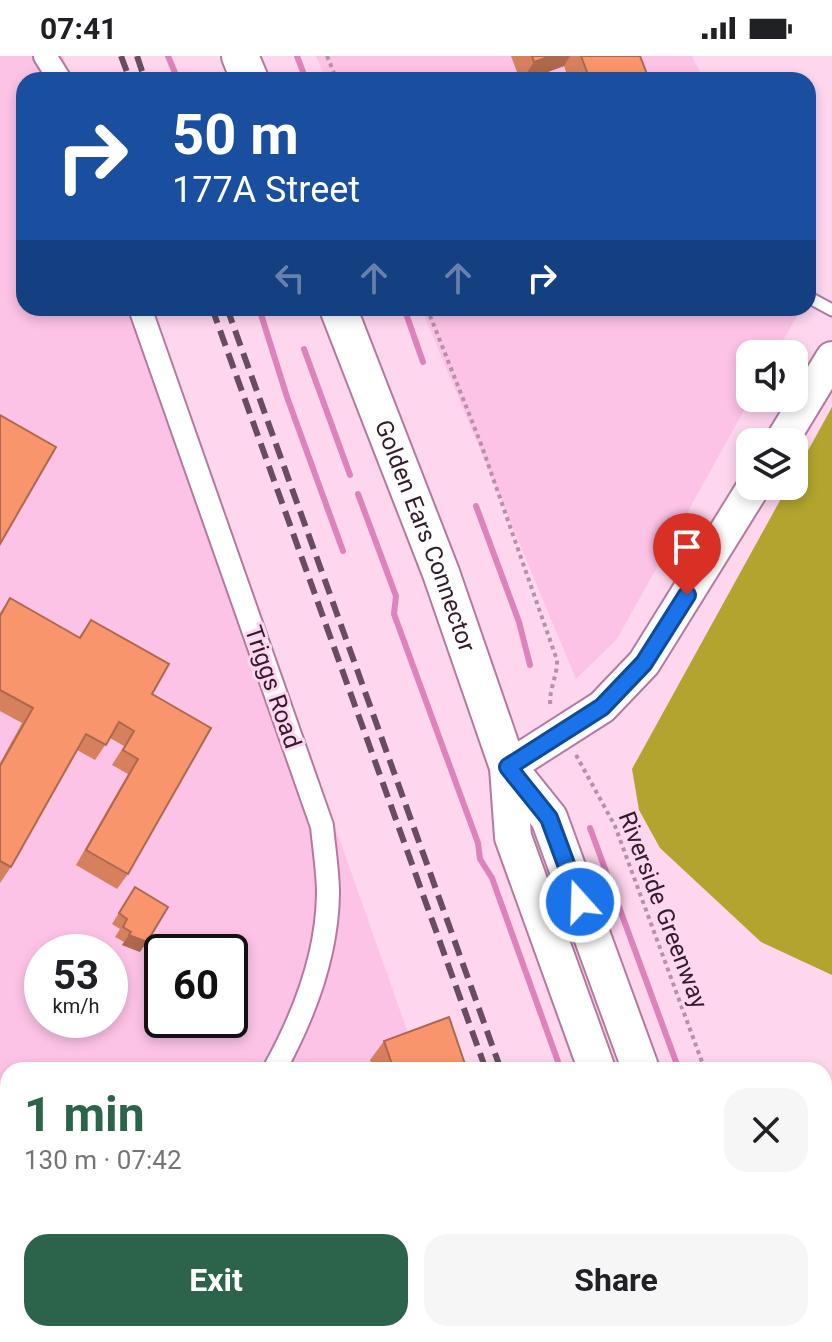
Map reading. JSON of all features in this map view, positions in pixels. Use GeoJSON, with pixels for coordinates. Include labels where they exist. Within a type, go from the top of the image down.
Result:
{"type":"FeatureCollection","features":[{"type":"Feature","properties":{"kind":"main road","name":"Golden Ears Connector"},"geometry":{"type":"LineString","coordinates":[[341,316],[441,573],[508,767],[513,837],[594,1062]]}},
{"type":"Feature","properties":{"kind":"main road","name":"Golden Ears Connector"},"geometry":{"type":"LineString","coordinates":[[508,767],[549,818],[638,1062]]}},
{"type":"Feature","properties":{"kind":"street","name":"Triggs Road"},"geometry":{"type":"LineString","coordinates":[[143,316],[322,826],[328,894],[320,965],[291,1039],[278,1062]]}},
{"type":"Feature","properties":{"kind":"street"},"geometry":{"type":"LineString","coordinates":[[790,428],[832,358]]}},
{"type":"Feature","properties":{"kind":"street"},"geometry":{"type":"LineString","coordinates":[[508,767],[602,707],[644,663],[745,500]]}},
{"type":"Feature","properties":{"kind":"path"},"geometry":{"type":"LineString","coordinates":[[430,316],[481,444],[557,660],[550,706]]}},
{"type":"Feature","properties":{"kind":"path","name":"Riverside Greenway"},"geometry":{"type":"LineString","coordinates":[[581,765],[615,826],[702,1062]]}},
{"type":"Feature","properties":{"kind":"shaded area"},"geometry":{"type":"Polygon","coordinates":[[[0,56],[63,56],[68,72],[16,72],[16,316],[155,316],[418,1062],[0,1062],[0,56]]]}},
{"type":"Feature","properties":{"kind":"shaded area"},"geometry":{"type":"Polygon","coordinates":[[[316,56],[692,56],[700,72],[323,72],[316,56]]]}},
{"type":"Feature","properties":{"kind":"shaded area"},"geometry":{"type":"Polygon","coordinates":[[[424,316],[797,316],[783,340],[736,340],[736,412],[743,412],[617,639],[576,679],[424,316]]]}},
{"type":"Feature","properties":{"kind":"shaded area"},"geometry":{"type":"Polygon","coordinates":[[[832,407],[832,975],[761,942],[660,848],[639,810],[632,769],[780,500],[808,500],[808,451],[832,407]]]}},
{"type":"Feature","properties":{"kind":"building"},"geometry":{"type":"Polygon","coordinates":[[[532,56],[551,56],[534,62],[532,56]]]}},
{"type":"Feature","properties":{"kind":"building"},"geometry":{"type":"Polygon","coordinates":[[[581,56],[640,56],[646,72],[587,72],[581,56]]]}},
{"type":"Feature","properties":{"kind":"building"},"geometry":{"type":"Polygon","coordinates":[[[0,415],[56,447],[0,544],[0,415]]]}},
{"type":"Feature","properties":{"kind":"building"},"geometry":{"type":"Polygon","coordinates":[[[10,598],[80,638],[91,620],[169,664],[152,694],[211,728],[128,874],[86,850],[138,759],[123,750],[134,731],[119,722],[106,745],[86,734],[11,867],[0,861],[0,766],[33,708],[0,690],[0,616],[10,598]]]}},
{"type":"Feature","properties":{"kind":"building"},"geometry":{"type":"Polygon","coordinates":[[[135,887],[168,907],[152,934],[144,934],[144,941],[129,935],[131,932],[123,927],[127,919],[119,913],[135,887]]]}},
{"type":"Feature","properties":{"kind":"building"},"geometry":{"type":"Polygon","coordinates":[[[449,1017],[464,1062],[391,1062],[384,1041],[449,1017]]]}},
{"type":"Feature","properties":{"kind":"waterway"},"geometry":{"type":"LineString","coordinates":[[168,56],[175,72]]}},
{"type":"Feature","properties":{"kind":"waterway"},"geometry":{"type":"LineString","coordinates":[[297,56],[303,72]]}},
{"type":"Feature","properties":{"kind":"waterway"},"geometry":{"type":"LineString","coordinates":[[262,316],[287,397],[343,551]]}},
{"type":"Feature","properties":{"kind":"waterway"},"geometry":{"type":"LineString","coordinates":[[407,316],[423,362]]}},
{"type":"Feature","properties":{"kind":"waterway"},"geometry":{"type":"LineString","coordinates":[[304,349],[350,475]]}},
{"type":"Feature","properties":{"kind":"waterway"},"geometry":{"type":"LineString","coordinates":[[358,494],[396,596],[394,614],[478,843],[480,859],[492,878],[558,1062]]}},
{"type":"Feature","properties":{"kind":"waterway"},"geometry":{"type":"LineString","coordinates":[[476,506],[519,622],[530,665]]}},
{"type":"Feature","properties":{"kind":"waterway"},"geometry":{"type":"LineString","coordinates":[[590,828],[676,1062]]}},
{"type":"Feature","properties":{"kind":"railway"},"geometry":{"type":"LineString","coordinates":[[121,56],[127,72]]}},
{"type":"Feature","properties":{"kind":"railway"},"geometry":{"type":"LineString","coordinates":[[137,56],[142,72]]}},
{"type":"Feature","properties":{"kind":"railway"},"geometry":{"type":"LineString","coordinates":[[215,316],[483,1062]]}},
{"type":"Feature","properties":{"kind":"railway"},"geometry":{"type":"LineString","coordinates":[[230,316],[498,1062]]}},
{"type":"Feature","properties":{"kind":"route"},"geometry":{"type":"LineString","coordinates":[[580,902],[549,818],[508,767],[602,707],[644,663],[687,595]]}}]}
